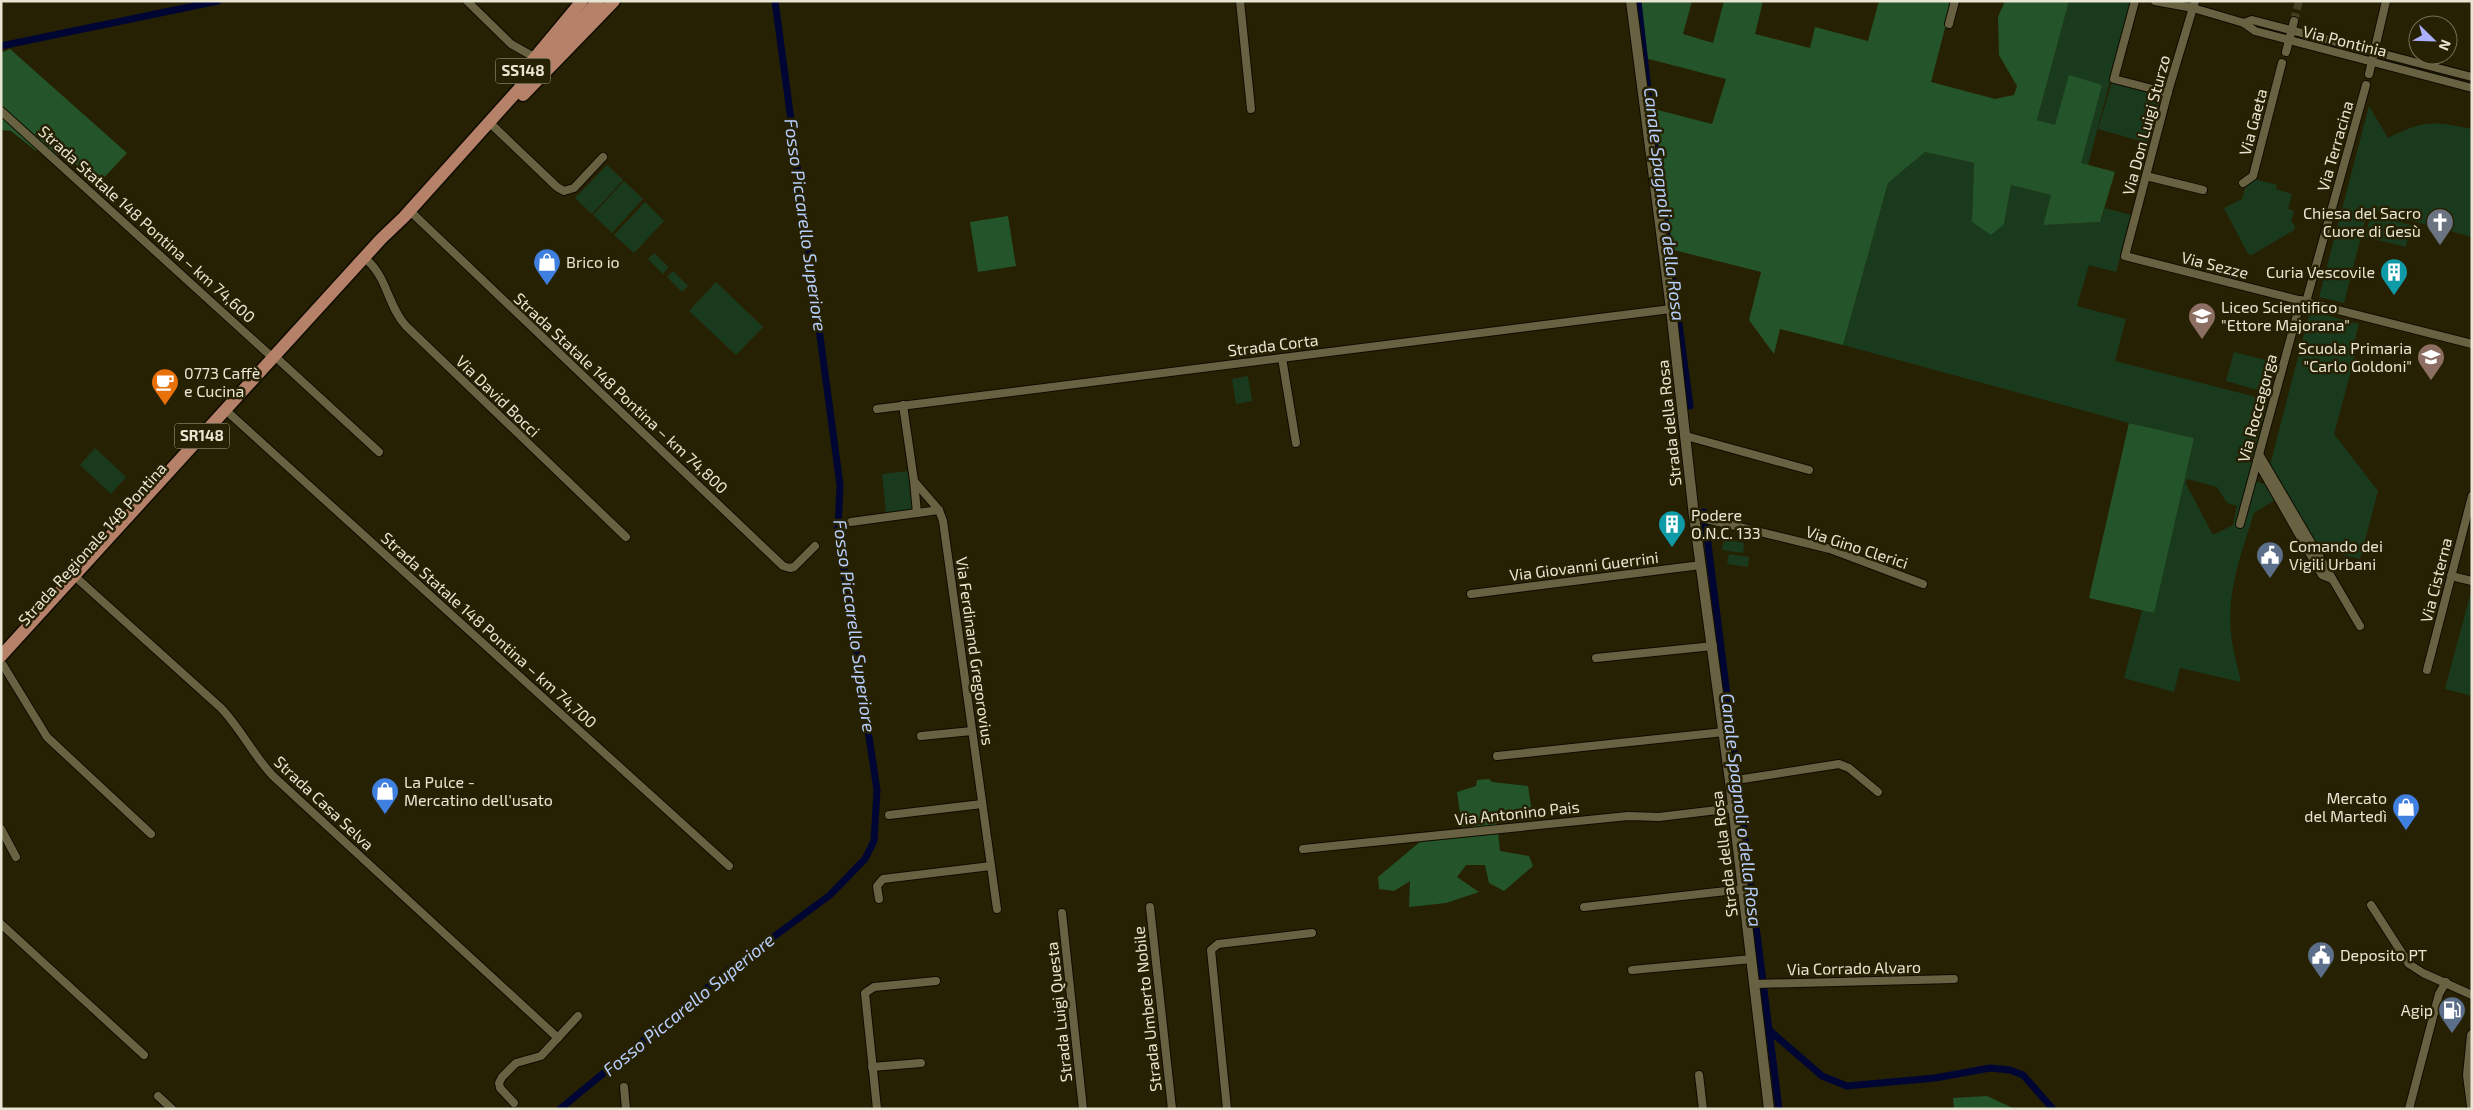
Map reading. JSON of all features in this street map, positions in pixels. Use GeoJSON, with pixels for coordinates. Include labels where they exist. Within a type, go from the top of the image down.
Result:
{"type":"FeatureCollection","features":[{"type":"Feature","properties":{"kind":"main road","name":"SS148"},"geometry":{"type":"LineString","coordinates":[[469,144],[534,57],[582,1]]}},
{"type":"Feature","properties":{"kind":"main road","name":"Strada Regionale 148 Pontina"},"geometry":{"type":"LineString","coordinates":[[2,663],[276,359],[381,239],[407,214],[598,1]]}},
{"type":"Feature","properties":{"kind":"main road"},"geometry":{"type":"LineString","coordinates":[[469,144],[554,64],[614,1]]}},
{"type":"Feature","properties":{"kind":"main road","name":"Strada Regionale 148 Pontina"},"geometry":{"type":"LineString","coordinates":[[2,663],[80,581],[231,415],[276,359],[392,237],[407,214]]}},
{"type":"Feature","properties":{"kind":"street"},"geometry":{"type":"LineString","coordinates":[[467,1],[511,44],[534,57]]}},
{"type":"Feature","properties":{"kind":"street"},"geometry":{"type":"LineString","coordinates":[[1240,1],[1251,109]]}},
{"type":"Feature","properties":{"kind":"street","name":"Strada della Rosa"},"geometry":{"type":"LineString","coordinates":[[1631,1],[1672,309],[1694,516],[1734,808],[1756,984],[1769,1109]]}},
{"type":"Feature","properties":{"kind":"street"},"geometry":{"type":"LineString","coordinates":[[1948,24],[1955,1]]}},
{"type":"Feature","properties":{"kind":"street"},"geometry":{"type":"LineString","coordinates":[[2135,1],[2114,79],[2168,93]]}},
{"type":"Feature","properties":{"kind":"street","name":"Via Pontinia"},"geometry":{"type":"LineString","coordinates":[[2155,1],[2194,5],[2244,23],[2254,31],[2472,88]]}},
{"type":"Feature","properties":{"kind":"street"},"geometry":{"type":"LineString","coordinates":[[2369,74],[2386,1]]}},
{"type":"Feature","properties":{"kind":"street","name":"Via Don Luigi Sturzo"},"geometry":{"type":"LineString","coordinates":[[2125,256],[2168,93],[2194,5]]}},
{"type":"Feature","properties":{"kind":"street","name":"Via Pontinia"},"geometry":{"type":"LineString","coordinates":[[2244,23],[2252,20],[2472,77]]}},
{"type":"Feature","properties":{"kind":"street"},"geometry":{"type":"LineString","coordinates":[[2286,52],[2294,21]]}},
{"type":"Feature","properties":{"kind":"street","name":"Via Gaeta"},"geometry":{"type":"LineString","coordinates":[[2244,183],[2253,176],[2282,64]]}},
{"type":"Feature","properties":{"kind":"street","name":"Via Terracina"},"geometry":{"type":"LineString","coordinates":[[2304,301],[2366,84]]}},
{"type":"Feature","properties":{"kind":"street","name":"Strada Statale 148 Pontina – km 74,600"},"geometry":{"type":"LineString","coordinates":[[1,111],[380,452]]}},
{"type":"Feature","properties":{"kind":"street"},"geometry":{"type":"LineString","coordinates":[[490,124],[556,187],[564,190],[574,188],[603,157]]}},
{"type":"Feature","properties":{"kind":"street"},"geometry":{"type":"LineString","coordinates":[[2146,176],[2203,190]]}},
{"type":"Feature","properties":{"kind":"street","name":"Strada Statale 148 Pontina – km 74,800"},"geometry":{"type":"LineString","coordinates":[[407,214],[783,566],[787,568],[794,567],[815,546]]}},
{"type":"Feature","properties":{"kind":"street","name":"Via Sezze"},"geometry":{"type":"LineString","coordinates":[[2125,256],[2472,344]]}},
{"type":"Feature","properties":{"kind":"street","name":"Via David Bocci"},"geometry":{"type":"LineString","coordinates":[[369,262],[377,271],[393,307],[406,326],[626,537]]}},
{"type":"Feature","properties":{"kind":"street","name":"Via Roccagorga"},"geometry":{"type":"LineString","coordinates":[[2240,524],[2304,301]]}},
{"type":"Feature","properties":{"kind":"street","name":"Strada Corta"},"geometry":{"type":"LineString","coordinates":[[877,409],[1672,309]]}},
{"type":"Feature","properties":{"kind":"street"},"geometry":{"type":"LineString","coordinates":[[1282,358],[1296,443]]}},
{"type":"Feature","properties":{"kind":"street"},"geometry":{"type":"LineString","coordinates":[[903,406],[917,513]]}},
{"type":"Feature","properties":{"kind":"street","name":"Strada Statale 148 Pontina – km 74,700"},"geometry":{"type":"LineString","coordinates":[[231,415],[729,866]]}},
{"type":"Feature","properties":{"kind":"street"},"geometry":{"type":"LineString","coordinates":[[1686,436],[1809,470]]}},
{"type":"Feature","properties":{"kind":"street"},"geometry":{"type":"LineString","coordinates":[[2258,457],[2360,626]]}},
{"type":"Feature","properties":{"kind":"street","name":"Via Ferdinand Gregorovius"},"geometry":{"type":"LineString","coordinates":[[914,481],[939,510],[943,521],[997,909]]}},
{"type":"Feature","properties":{"kind":"street","name":"Via Cisterna"},"geometry":{"type":"LineString","coordinates":[[2427,670],[2472,496]]}},
{"type":"Feature","properties":{"kind":"street"},"geometry":{"type":"LineString","coordinates":[[851,522],[939,510]]}},
{"type":"Feature","properties":{"kind":"street","name":"Via Gino Clerici"},"geometry":{"type":"LineString","coordinates":[[1694,516],[1830,549],[1923,584]]}},
{"type":"Feature","properties":{"kind":"street"},"geometry":{"type":"LineString","coordinates":[[2463,529],[2472,531]]}},
{"type":"Feature","properties":{"kind":"street","name":"Via Giovanni Guerrini"},"geometry":{"type":"LineString","coordinates":[[1471,594],[1701,565]]}},
{"type":"Feature","properties":{"kind":"street"},"geometry":{"type":"LineString","coordinates":[[2451,576],[2472,581]]}},
{"type":"Feature","properties":{"kind":"street","name":"Strada Casa Selva"},"geometry":{"type":"LineString","coordinates":[[80,581],[221,708],[242,731],[263,765],[273,776],[558,1038]]}},
{"type":"Feature","properties":{"kind":"street"},"geometry":{"type":"LineString","coordinates":[[1596,658],[1713,646]]}},
{"type":"Feature","properties":{"kind":"street"},"geometry":{"type":"LineString","coordinates":[[2,663],[47,737],[151,834]]}},
{"type":"Feature","properties":{"kind":"street"},"geometry":{"type":"LineString","coordinates":[[921,736],[972,731]]}},
{"type":"Feature","properties":{"kind":"street"},"geometry":{"type":"LineString","coordinates":[[1497,756],[1724,732]]}},
{"type":"Feature","properties":{"kind":"street"},"geometry":{"type":"LineString","coordinates":[[1730,781],[1839,764],[1849,768],[1878,792]]}},
{"type":"Feature","properties":{"kind":"street"},"geometry":{"type":"LineString","coordinates":[[889,815],[982,804]]}},
{"type":"Feature","properties":{"kind":"street","name":"Via Antonino Pais"},"geometry":{"type":"LineString","coordinates":[[1303,849],[1628,816],[1659,818],[1734,808]]}},
{"type":"Feature","properties":{"kind":"street"},"geometry":{"type":"LineString","coordinates":[[1,829],[16,857]]}},
{"type":"Feature","properties":{"kind":"street"},"geometry":{"type":"LineString","coordinates":[[879,899],[877,886],[883,879],[991,866]]}},
{"type":"Feature","properties":{"kind":"street"},"geometry":{"type":"LineString","coordinates":[[1584,907],[1744,889]]}},
{"type":"Feature","properties":{"kind":"street"},"geometry":{"type":"LineString","coordinates":[[2371,904],[2407,962],[2423,973],[2472,995]]}},
{"type":"Feature","properties":{"kind":"street","name":"Strada Umberto Nobile"},"geometry":{"type":"LineString","coordinates":[[1150,907],[1172,1109]]}},
{"type":"Feature","properties":{"kind":"street","name":"Strada Luigi Questa"},"geometry":{"type":"LineString","coordinates":[[1062,913],[1083,1109]]}},
{"type":"Feature","properties":{"kind":"street"},"geometry":{"type":"LineString","coordinates":[[1,924],[144,1055]]}},
{"type":"Feature","properties":{"kind":"street"},"geometry":{"type":"LineString","coordinates":[[1227,1109],[1211,950],[1218,944],[1312,933]]}},
{"type":"Feature","properties":{"kind":"street"},"geometry":{"type":"LineString","coordinates":[[1632,970],[1752,959]]}},
{"type":"Feature","properties":{"kind":"street","name":"Via Corrado Alvaro"},"geometry":{"type":"LineString","coordinates":[[1756,984],[1954,979]]}},
{"type":"Feature","properties":{"kind":"street"},"geometry":{"type":"LineString","coordinates":[[877,1109],[864,999],[867,990],[874,987],[936,981]]}},
{"type":"Feature","properties":{"kind":"street"},"geometry":{"type":"LineString","coordinates":[[2409,1109],[2439,994],[2446,982]]}},
{"type":"Feature","properties":{"kind":"street"},"geometry":{"type":"LineString","coordinates":[[514,1103],[501,1090],[500,1080],[516,1063],[541,1056],[578,1016]]}},
{"type":"Feature","properties":{"kind":"street"},"geometry":{"type":"LineString","coordinates":[[2472,1034],[2468,1075],[2472,1106]]}},
{"type":"Feature","properties":{"kind":"street"},"geometry":{"type":"LineString","coordinates":[[872,1067],[921,1063]]}},
{"type":"Feature","properties":{"kind":"street"},"geometry":{"type":"LineString","coordinates":[[1699,1075],[1703,1109]]}},
{"type":"Feature","properties":{"kind":"street"},"geometry":{"type":"LineString","coordinates":[[624,1088],[626,1109]]}},
{"type":"Feature","properties":{"kind":"street"},"geometry":{"type":"LineString","coordinates":[[158,1096],[172,1109]]}},
{"type":"Feature","properties":{"kind":"green space"},"geometry":{"type":"Polygon","coordinates":[[[1638,1],[1692,1],[1683,34],[1713,43],[1724,1],[1763,1],[1755,34],[1810,48],[1815,27],[1868,41],[1879,1],[1952,1],[1931,82],[1995,99],[2014,95],[2017,86],[1999,55],[1998,17],[2005,1],[2069,1],[2037,120],[2055,125],[2069,75],[2102,85],[2081,163],[2115,172],[2100,222],[2043,225],[2051,195],[2011,185],[2004,224],[1991,235],[1972,222],[1974,163],[1925,152],[1888,183],[1843,345],[1780,329],[1774,354],[1749,320],[1761,272],[1670,249],[1650,108],[1712,124],[1726,79],[1645,58],[1638,1]]]}},
{"type":"Feature","properties":{"kind":"green space"},"geometry":{"type":"Polygon","coordinates":[[[2069,1],[2131,1],[2088,165],[2081,163],[2055,125],[2037,120],[2069,1]]]}},
{"type":"Feature","properties":{"kind":"green space"},"geometry":{"type":"Polygon","coordinates":[[[10,49],[127,153],[98,184],[70,159],[35,150],[11,131],[1,130],[1,53],[10,49]]]}},
{"type":"Feature","properties":{"kind":"green space"},"geometry":{"type":"Polygon","coordinates":[[[2112,82],[2159,95],[2161,99],[2148,143],[2098,129],[2112,82]]]}},
{"type":"Feature","properties":{"kind":"green space"},"geometry":{"type":"Polygon","coordinates":[[[2369,106],[2388,138],[2411,128],[2428,124],[2447,124],[2472,129],[2472,237],[2368,209],[2344,303],[2319,297],[2369,106]]]}},
{"type":"Feature","properties":{"kind":"green space"},"geometry":{"type":"Polygon","coordinates":[[[1925,152],[1974,163],[1972,221],[2004,224],[2011,185],[2051,195],[2043,225],[2100,222],[2105,208],[2131,215],[2116,272],[2089,265],[2077,306],[2126,319],[2115,361],[2268,400],[2248,478],[2266,485],[2275,500],[2254,513],[2232,592],[2230,624],[2241,682],[2180,668],[2174,692],[2124,678],[2142,610],[2153,613],[2194,438],[2129,423],[1843,345],[1888,183],[1925,152]],[[2188,479],[2185,482],[2213,535],[2233,525],[2237,506],[2227,503],[2217,487],[2188,479]]]}},
{"type":"Feature","properties":{"kind":"green space"},"geometry":{"type":"Polygon","coordinates":[[[607,165],[623,180],[592,214],[575,198],[607,165]]]}},
{"type":"Feature","properties":{"kind":"green space"},"geometry":{"type":"Polygon","coordinates":[[[2254,179],[2277,185],[2276,189],[2292,194],[2288,209],[2294,211],[2291,221],[2295,226],[2294,230],[2252,255],[2248,254],[2224,208],[2242,199],[2246,186],[2254,179]]]}},
{"type":"Feature","properties":{"kind":"green space"},"geometry":{"type":"Polygon","coordinates":[[[624,181],[643,199],[612,233],[593,215],[624,181]]]}},
{"type":"Feature","properties":{"kind":"green space"},"geometry":{"type":"Polygon","coordinates":[[[645,202],[664,221],[634,253],[614,235],[645,202]]]}},
{"type":"Feature","properties":{"kind":"green space"},"geometry":{"type":"Polygon","coordinates":[[[2371,214],[2411,225],[2406,247],[2365,237],[2371,214]]]}},
{"type":"Feature","properties":{"kind":"green space"},"geometry":{"type":"Polygon","coordinates":[[[1008,216],[1016,266],[978,272],[970,222],[1008,216]]]}},
{"type":"Feature","properties":{"kind":"green space"},"geometry":{"type":"Polygon","coordinates":[[[654,253],[669,267],[663,274],[648,259],[654,253]]]}},
{"type":"Feature","properties":{"kind":"green space"},"geometry":{"type":"Polygon","coordinates":[[[673,271],[688,286],[682,292],[667,277],[673,271]]]}},
{"type":"Feature","properties":{"kind":"green space"},"geometry":{"type":"Polygon","coordinates":[[[716,282],[763,327],[736,355],[689,311],[716,282]]]}},
{"type":"Feature","properties":{"kind":"green space"},"geometry":{"type":"Polygon","coordinates":[[[2310,311],[2359,324],[2352,351],[2356,352],[2334,434],[2378,491],[2360,559],[2318,549],[2270,465],[2310,311]]]}},
{"type":"Feature","properties":{"kind":"green space"},"geometry":{"type":"Polygon","coordinates":[[[2234,352],[2269,361],[2261,391],[2226,381],[2234,352]]]}},
{"type":"Feature","properties":{"kind":"green space"},"geometry":{"type":"Polygon","coordinates":[[[1248,376],[1252,401],[1236,404],[1232,379],[1248,376]]]}},
{"type":"Feature","properties":{"kind":"green space"},"geometry":{"type":"Polygon","coordinates":[[[2129,423],[2194,438],[2154,613],[2089,598],[2129,423]]]}},
{"type":"Feature","properties":{"kind":"green space"},"geometry":{"type":"Polygon","coordinates":[[[95,448],[126,477],[111,494],[80,465],[95,448]]]}},
{"type":"Feature","properties":{"kind":"green space"},"geometry":{"type":"Polygon","coordinates":[[[908,471],[913,510],[886,514],[882,474],[908,471]]]}},
{"type":"Feature","properties":{"kind":"green space"},"geometry":{"type":"Polygon","coordinates":[[[1724,539],[1744,543],[1743,553],[1722,550],[1724,539]]]}},
{"type":"Feature","properties":{"kind":"green space"},"geometry":{"type":"Polygon","coordinates":[[[1729,554],[1749,557],[1748,567],[1727,564],[1729,554]]]}},
{"type":"Feature","properties":{"kind":"green space"},"geometry":{"type":"Polygon","coordinates":[[[2472,588],[2472,696],[2445,689],[2472,588]]]}},
{"type":"Feature","properties":{"kind":"green space"},"geometry":{"type":"Polygon","coordinates":[[[1489,779],[1492,782],[1528,786],[1533,820],[1497,823],[1500,851],[1529,856],[1533,866],[1504,891],[1489,883],[1485,865],[1466,865],[1457,877],[1479,892],[1446,903],[1409,907],[1410,881],[1394,891],[1379,889],[1378,877],[1421,841],[1473,835],[1473,826],[1462,827],[1457,792],[1476,786],[1477,780],[1489,779]]]}},
{"type":"Feature","properties":{"kind":"green space"},"geometry":{"type":"Polygon","coordinates":[[[1987,1096],[2015,1109],[1954,1109],[1953,1098],[1987,1096]]]}},
{"type":"Feature","properties":{"kind":"waterway"},"geometry":{"type":"LineString","coordinates":[[1,46],[218,1]]}},
{"type":"Feature","properties":{"kind":"waterway","name":"Fosso Piccarello Superiore"},"geometry":{"type":"LineString","coordinates":[[560,1109],[729,970],[830,895],[865,859],[874,841],[877,790],[838,530],[840,485],[775,1]]}},
{"type":"Feature","properties":{"kind":"waterway","name":"Canale Spagnoli o della Rosa"},"geometry":{"type":"LineString","coordinates":[[1638,1],[1650,108],[1690,406]]}},
{"type":"Feature","properties":{"kind":"waterway","name":"Canale Spagnoli o della Rosa"},"geometry":{"type":"LineString","coordinates":[[1704,512],[1779,1109]]}},
{"type":"Feature","properties":{"kind":"waterway"},"geometry":{"type":"LineString","coordinates":[[1769,1030],[1822,1076],[1847,1086],[1935,1078],[1990,1068],[2010,1070],[2023,1075],[2053,1109]]}},
{"type":"Feature","properties":{"kind":"tunnel"},"geometry":{"type":"LineString","coordinates":[[2294,21],[2299,1]]}},
{"type":"Feature","properties":{"kind":"place","name":"Chiesa del Sacro Cuore di Gesù"},"geometry":{"type":"Point","coordinates":[2440,246]}},
{"type":"Feature","properties":{"kind":"place","name":"Brico io"},"geometry":{"type":"Point","coordinates":[547,286]}},
{"type":"Feature","properties":{"kind":"place","name":"Curia Vescovile"},"geometry":{"type":"Point","coordinates":[2394,296]}},
{"type":"Feature","properties":{"kind":"place","name":"Liceo Scientifico \"Ettore Majorana\""},"geometry":{"type":"Point","coordinates":[2202,340]}},
{"type":"Feature","properties":{"kind":"place","name":"Scuola Primaria \"Carlo Goldoni\""},"geometry":{"type":"Point","coordinates":[2431,381]}},
{"type":"Feature","properties":{"kind":"place","name":"0773 Caffè e Cucina"},"geometry":{"type":"Point","coordinates":[165,406]}},
{"type":"Feature","properties":{"kind":"place","name":"Podere O.N.C. 133"},"geometry":{"type":"Point","coordinates":[1672,548]}},
{"type":"Feature","properties":{"kind":"place","name":"Comando dei Vigili Urbani"},"geometry":{"type":"Point","coordinates":[2270,579]}},
{"type":"Feature","properties":{"kind":"place","name":"La Pulce - Mercatino dell'usato"},"geometry":{"type":"Point","coordinates":[385,815]}},
{"type":"Feature","properties":{"kind":"place","name":"Mercato del Martedì"},"geometry":{"type":"Point","coordinates":[2406,831]}},
{"type":"Feature","properties":{"kind":"place","name":"Deposito PT"},"geometry":{"type":"Point","coordinates":[2321,979]}},
{"type":"Feature","properties":{"kind":"place","name":"Agip"},"geometry":{"type":"Point","coordinates":[2452,1034]}}]}
